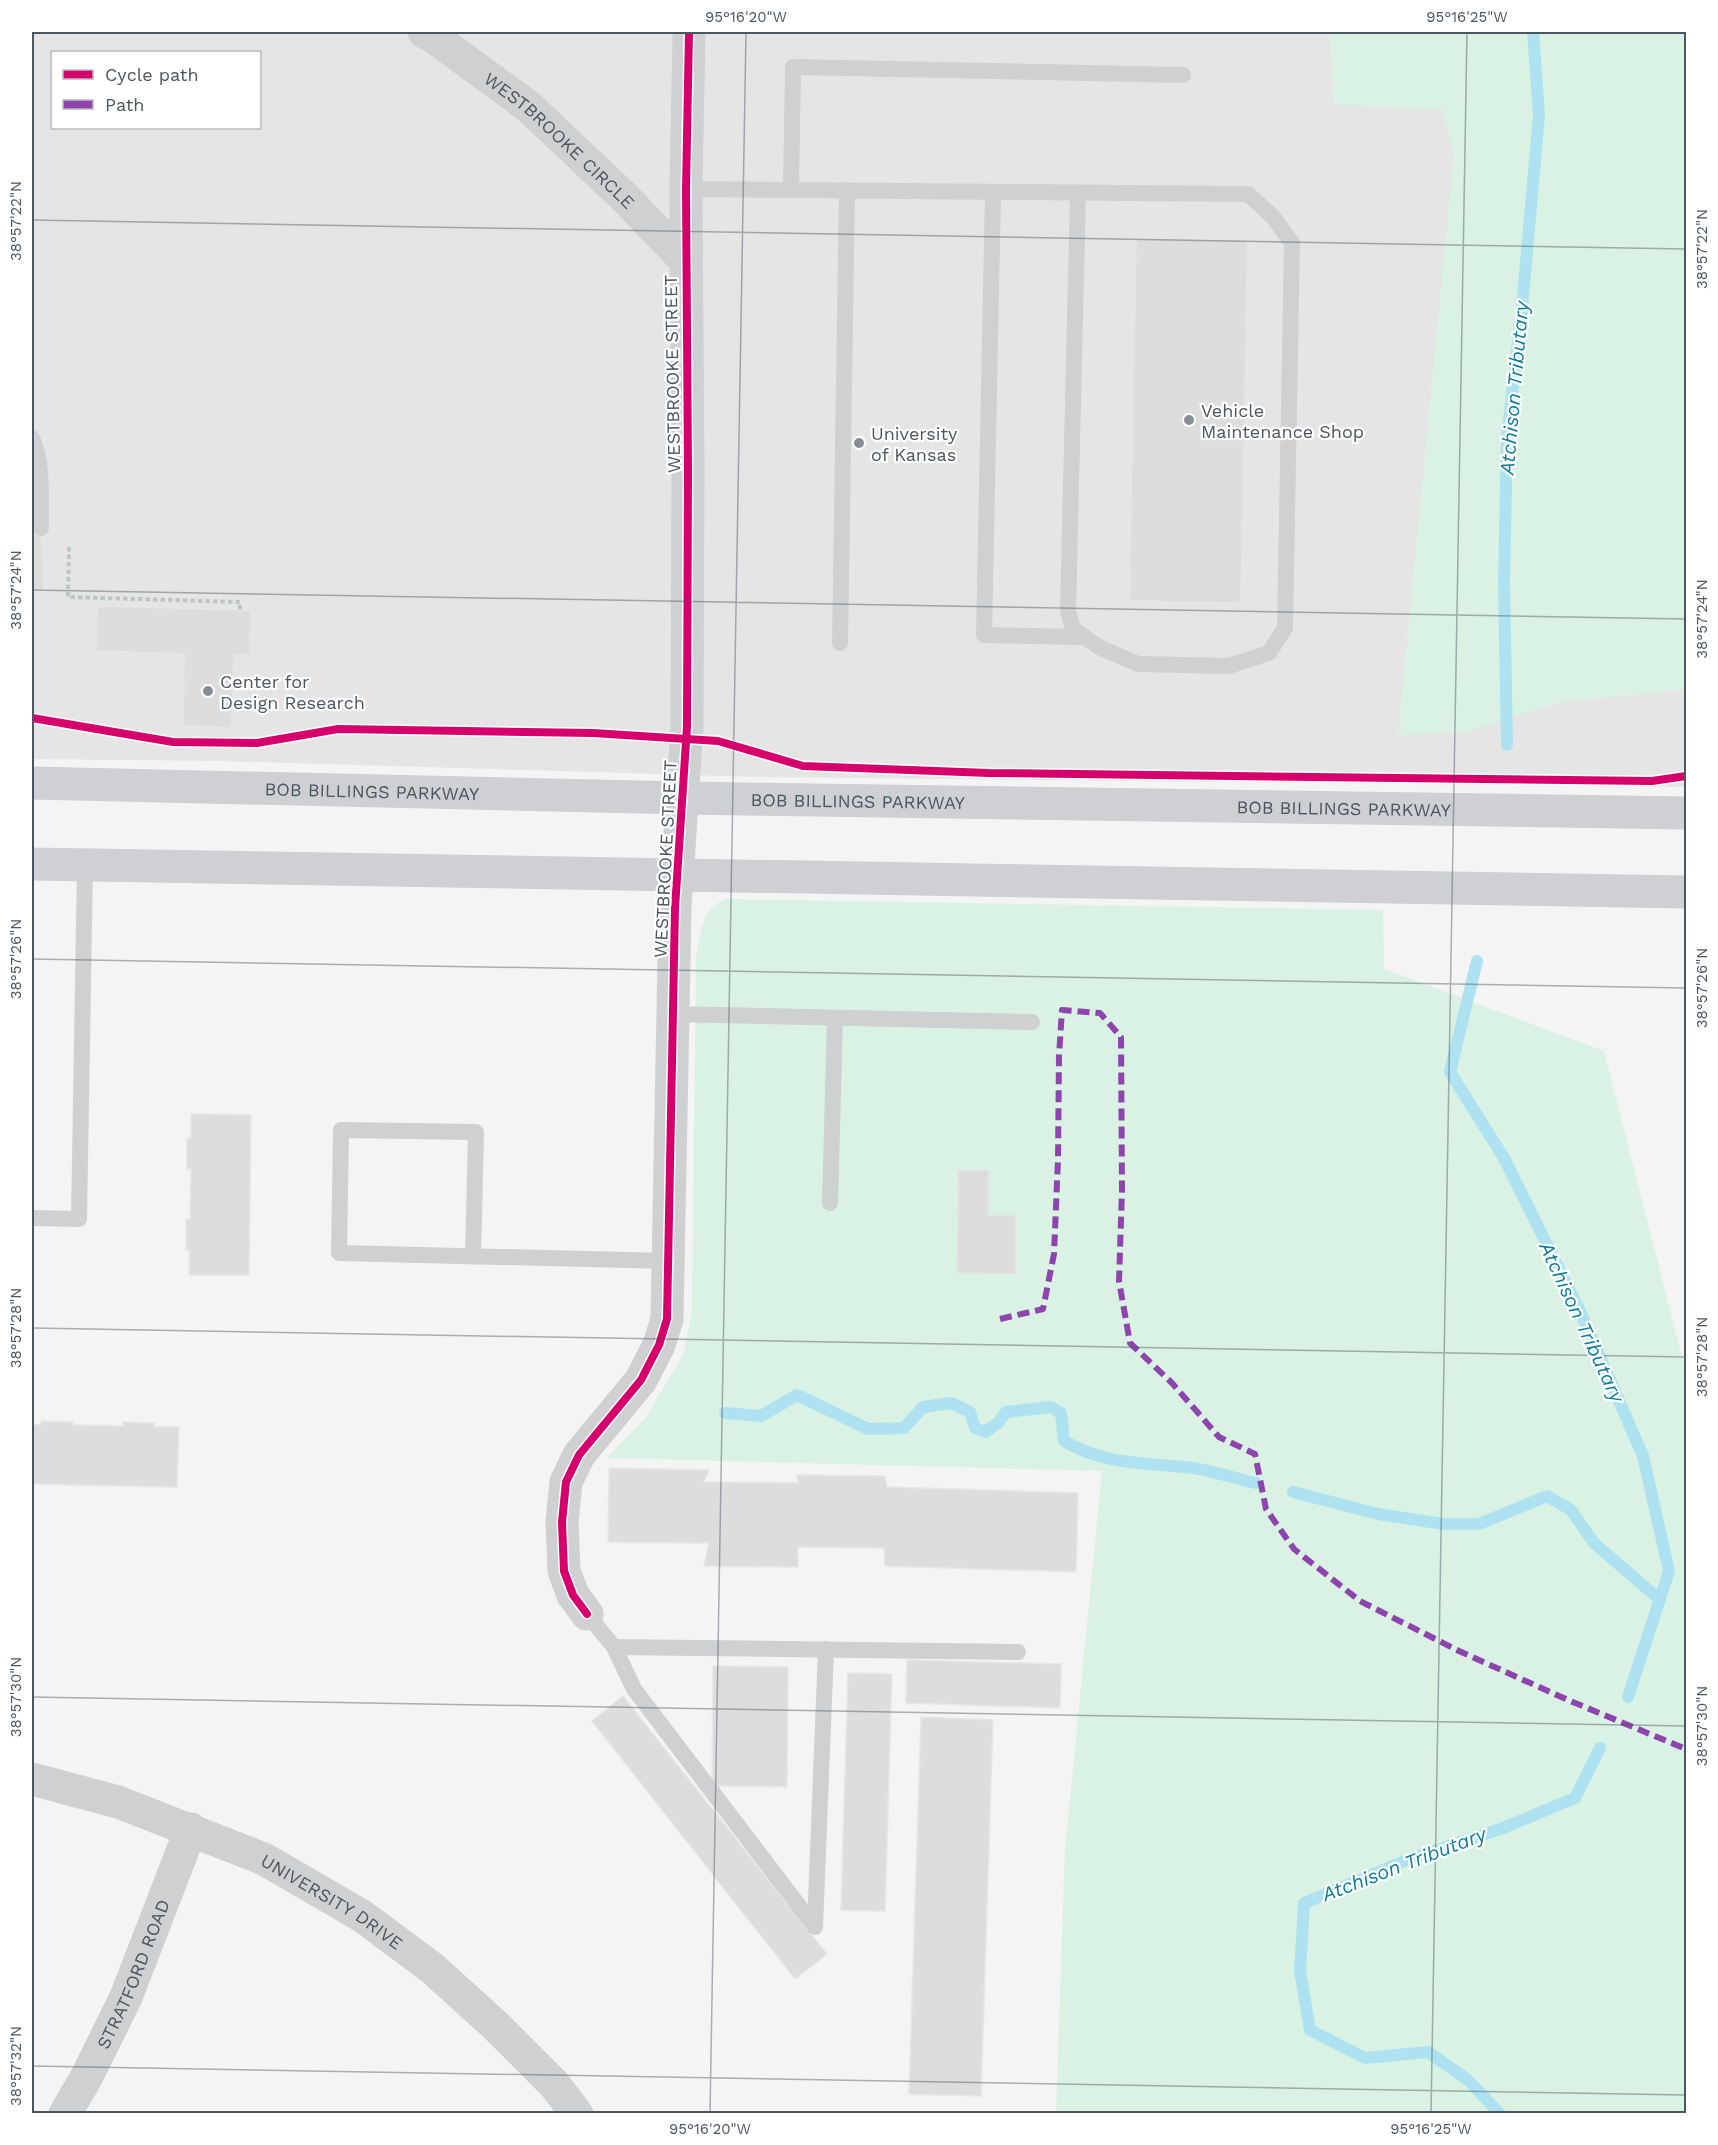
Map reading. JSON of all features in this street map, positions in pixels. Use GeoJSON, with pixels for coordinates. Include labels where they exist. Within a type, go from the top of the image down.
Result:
{"type":"FeatureCollection","features":[{"type":"Feature","properties":{"kind":"main road","name":"BOB BILLINGS PARKWAY"},"geometry":{"type":"LineString","coordinates":[[32,783],[683,798],[1686,813]]}},
{"type":"Feature","properties":{"kind":"main road"},"geometry":{"type":"LineString","coordinates":[[32,864],[1686,892]]}},
{"type":"Feature","properties":{"kind":"street","name":"WESTBROOKE CIRCLE"},"geometry":{"type":"LineString","coordinates":[[424,32],[529,108],[624,197],[685,260]]}},
{"type":"Feature","properties":{"kind":"street","name":"WESTBROOKE STREET"},"geometry":{"type":"LineString","coordinates":[[587,1614],[573,1595],[564,1571],[562,1522],[566,1482],[579,1455],[641,1380],[659,1345],[667,1319],[677,875],[687,740],[688,493],[685,260],[689,32]]}},
{"type":"Feature","properties":{"kind":"street","name":"UNIVERSITY DRIVE"},"geometry":{"type":"LineString","coordinates":[[32,1779],[118,1802],[264,1859],[362,1916],[432,1968],[496,2026],[554,2084],[577,2114]]}},
{"type":"Feature","properties":{"kind":"street","name":"STRATFORD ROAD"},"geometry":{"type":"LineString","coordinates":[[65,2114],[87,2076],[126,1997],[191,1829]]}},
{"type":"Feature","properties":{"kind":"lane"},"geometry":{"type":"LineString","coordinates":[[791,190],[794,67],[1184,75]]}},
{"type":"Feature","properties":{"kind":"lane"},"geometry":{"type":"LineString","coordinates":[[686,189],[847,190],[1248,195],[1273,218],[1292,243],[1285,628],[1269,653],[1229,666],[1138,664],[1101,648],[1073,629],[1068,611],[1078,193]]}},
{"type":"Feature","properties":{"kind":"lane"},"geometry":{"type":"LineString","coordinates":[[840,643],[847,190]]}},
{"type":"Feature","properties":{"kind":"lane"},"geometry":{"type":"LineString","coordinates":[[993,192],[984,635],[1084,637]]}},
{"type":"Feature","properties":{"kind":"lane"},"geometry":{"type":"LineString","coordinates":[[32,438],[36,446],[40,474],[41,528]]}},
{"type":"Feature","properties":{"kind":"lane"},"geometry":{"type":"LineString","coordinates":[[32,1218],[79,1219],[85,865]]}},
{"type":"Feature","properties":{"kind":"lane"},"geometry":{"type":"LineString","coordinates":[[673,1014],[1032,1022]]}},
{"type":"Feature","properties":{"kind":"lane"},"geometry":{"type":"LineString","coordinates":[[830,1203],[835,1018]]}},
{"type":"Feature","properties":{"kind":"lane"},"geometry":{"type":"LineString","coordinates":[[473,1257],[476,1132],[341,1130],[339,1253],[473,1257],[668,1262]]}},
{"type":"Feature","properties":{"kind":"lane"},"geometry":{"type":"LineString","coordinates":[[587,1614],[614,1647],[634,1689],[816,1927],[826,1649]]}},
{"type":"Feature","properties":{"kind":"lane"},"geometry":{"type":"LineString","coordinates":[[614,1647],[1018,1652]]}},
{"type":"Feature","properties":{"kind":"path"},"geometry":{"type":"LineString","coordinates":[[69,547],[68,597],[240,602],[240,610]]}},
{"type":"Feature","properties":{"kind":"shaded area","name":"University of Kansas"},"geometry":{"type":"Polygon","coordinates":[[[32,32],[1686,32],[1686,787],[758,777],[220,761],[32,759],[32,32]]]}},
{"type":"Feature","properties":{"kind":"green space"},"geometry":{"type":"Polygon","coordinates":[[[1329,32],[1686,32],[1686,690],[1561,702],[1464,732],[1398,735],[1454,154],[1443,110],[1334,104],[1329,32]]]}},
{"type":"Feature","properties":{"kind":"green space"},"geometry":{"type":"Polygon","coordinates":[[[726,899],[1383,910],[1384,969],[1604,1051],[1686,1373],[1686,2113],[1056,2113],[1065,1850],[1102,1471],[607,1458],[646,1417],[683,1355],[692,1312],[696,955],[701,930],[707,915],[712,908],[726,899]]]}},
{"type":"Feature","properties":{"kind":"building","name":"Vehicle Maintenance Shop"},"geometry":{"type":"Polygon","coordinates":[[[1136,238],[1248,240],[1241,603],[1129,601],[1136,238]]]}},
{"type":"Feature","properties":{"kind":"building"},"geometry":{"type":"Polygon","coordinates":[[[32,528],[41,528],[44,590],[32,591],[32,528]]]}},
{"type":"Feature","properties":{"kind":"building","name":"Center for Design Research"},"geometry":{"type":"Polygon","coordinates":[[[97,606],[251,610],[250,655],[234,655],[231,728],[183,726],[184,654],[96,651],[97,606]]]}},
{"type":"Feature","properties":{"kind":"building"},"geometry":{"type":"Polygon","coordinates":[[[191,1114],[251,1115],[249,1275],[189,1275],[186,1219],[190,1219],[191,1169],[187,1169],[187,1138],[191,1138],[191,1114]]]}},
{"type":"Feature","properties":{"kind":"building"},"geometry":{"type":"Polygon","coordinates":[[[958,1170],[989,1170],[988,1215],[1016,1215],[1016,1274],[957,1273],[958,1170]]]}},
{"type":"Feature","properties":{"kind":"building"},"geometry":{"type":"Polygon","coordinates":[[[41,1421],[73,1422],[72,1425],[123,1426],[123,1422],[154,1423],[154,1427],[179,1427],[177,1487],[32,1484],[32,1424],[41,1425],[41,1421]]]}},
{"type":"Feature","properties":{"kind":"building"},"geometry":{"type":"Polygon","coordinates":[[[609,1468],[709,1470],[704,1482],[799,1483],[797,1475],[885,1476],[887,1487],[1078,1493],[1076,1572],[885,1566],[884,1548],[798,1547],[798,1567],[704,1566],[709,1543],[608,1542],[609,1468]]]}},
{"type":"Feature","properties":{"kind":"building"},"geometry":{"type":"Polygon","coordinates":[[[907,1660],[1061,1664],[1060,1708],[906,1703],[907,1660]]]}},
{"type":"Feature","properties":{"kind":"building"},"geometry":{"type":"Polygon","coordinates":[[[713,1666],[788,1667],[787,1787],[712,1786],[713,1666]]]}},
{"type":"Feature","properties":{"kind":"building"},"geometry":{"type":"Polygon","coordinates":[[[848,1673],[892,1674],[885,1911],[841,1910],[848,1673]]]}},
{"type":"Feature","properties":{"kind":"building"},"geometry":{"type":"Polygon","coordinates":[[[623,1696],[827,1954],[795,1979],[592,1721],[623,1696]]]}},
{"type":"Feature","properties":{"kind":"building"},"geometry":{"type":"Polygon","coordinates":[[[921,1717],[993,1720],[981,2096],[909,2094],[921,1717]]]}},
{"type":"Feature","properties":{"kind":"waterway","name":"Atchison Tributary"},"geometry":{"type":"LineString","coordinates":[[1507,745],[1504,582],[1507,437],[1522,308],[1539,115],[1533,32]]}},
{"type":"Feature","properties":{"kind":"waterway","name":"Atchison Tributary"},"geometry":{"type":"LineString","coordinates":[[1477,961],[1450,1072],[1504,1158],[1579,1309],[1643,1456],[1669,1571],[1628,1697]]}},
{"type":"Feature","properties":{"kind":"waterway"},"geometry":{"type":"LineString","coordinates":[[725,1413],[761,1416],[797,1395],[868,1429],[904,1428],[923,1407],[951,1403],[970,1412],[975,1428],[985,1432],[998,1423],[1006,1412],[1051,1407],[1061,1413],[1064,1441],[1079,1449],[1122,1461],[1184,1467],[1256,1483]]}},
{"type":"Feature","properties":{"kind":"waterway"},"geometry":{"type":"LineString","coordinates":[[1293,1492],[1378,1514],[1443,1524],[1479,1524],[1547,1496],[1571,1510],[1594,1543],[1660,1600]]}},
{"type":"Feature","properties":{"kind":"waterway","name":"Atchison Tributary"},"geometry":{"type":"LineString","coordinates":[[1500,2114],[1468,2080],[1428,2052],[1365,2058],[1310,2030],[1300,1971],[1304,1903],[1407,1860],[1503,1828],[1575,1798],[1600,1748]]}},
{"type":"Feature","properties":{"kind":"marked path"},"geometry":{"type":"LineString","coordinates":[[1000,1319],[1043,1309],[1054,1254],[1062,1010],[1100,1013],[1121,1037],[1122,1190],[1119,1281],[1130,1343],[1172,1383],[1219,1437],[1255,1454],[1266,1509],[1294,1549],[1360,1601],[1459,1651],[1686,1749]]}},
{"type":"Feature","properties":{"kind":"cycle path"},"geometry":{"type":"LineString","coordinates":[[587,1614],[573,1595],[564,1571],[562,1522],[566,1482],[579,1455],[641,1380],[659,1345],[667,1319],[675,908],[687,727],[686,189],[689,32]]}},
{"type":"Feature","properties":{"kind":"cycle path"},"geometry":{"type":"LineString","coordinates":[[32,718],[173,742],[257,743],[338,729],[593,733],[718,741],[803,766],[989,773],[1652,781],[1686,776]]}},
{"type":"Feature","properties":{"kind":"place","name":"Vehicle Maintenance Shop"},"geometry":{"type":"Point","coordinates":[1189,420]}},
{"type":"Feature","properties":{"kind":"place","name":"University of Kansas"},"geometry":{"type":"Point","coordinates":[859,443]}},
{"type":"Feature","properties":{"kind":"place","name":"Center for Design Research"},"geometry":{"type":"Point","coordinates":[208,691]}}]}
